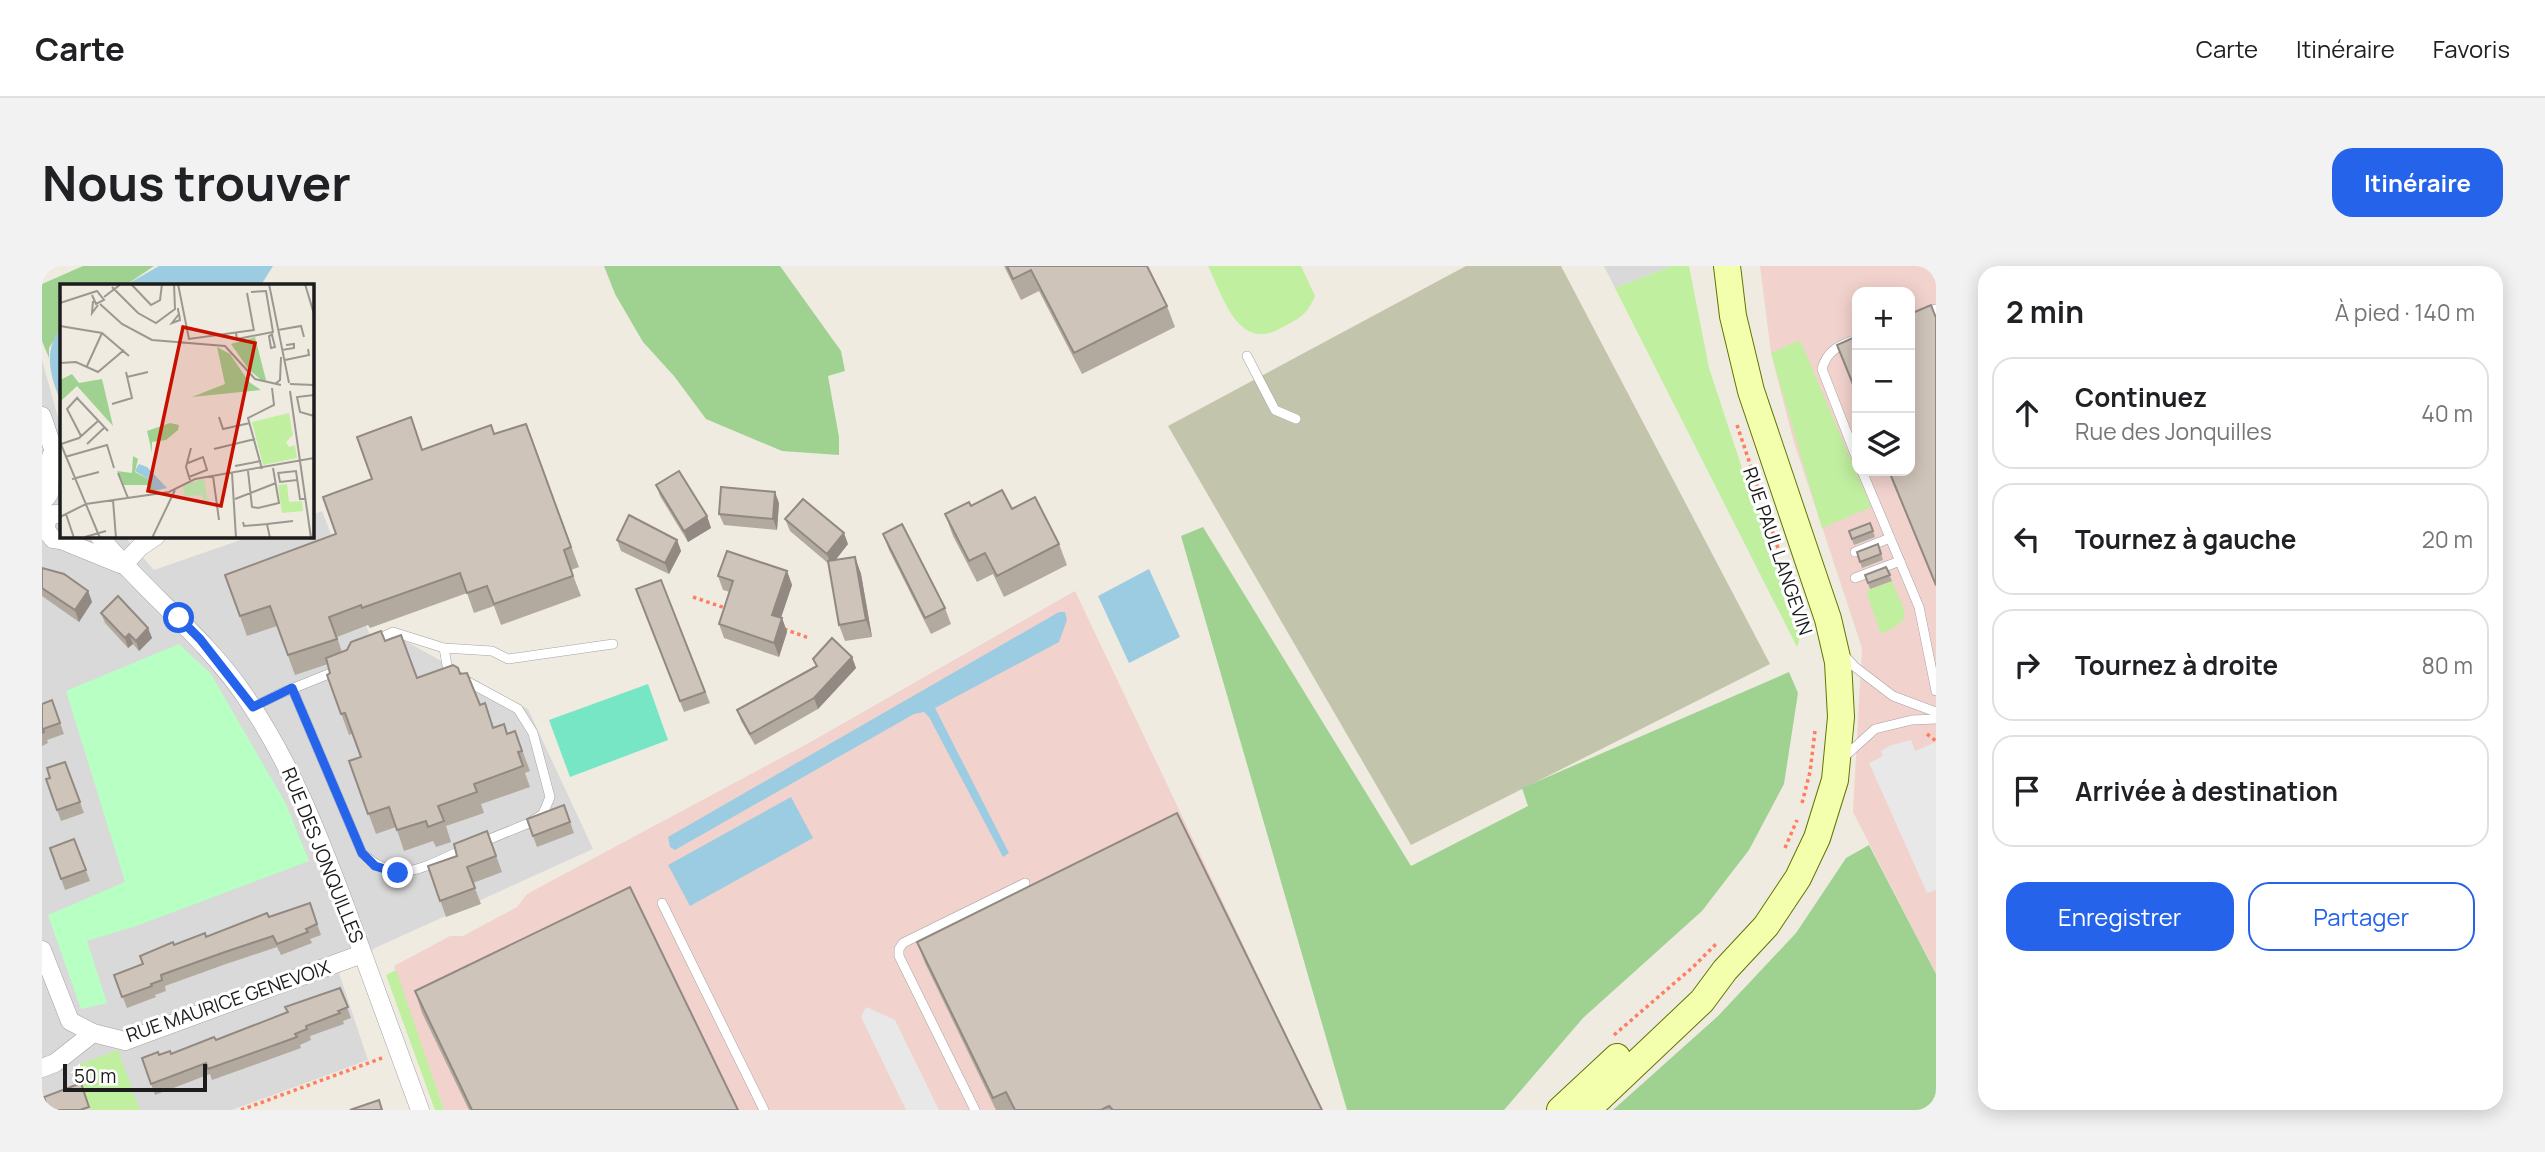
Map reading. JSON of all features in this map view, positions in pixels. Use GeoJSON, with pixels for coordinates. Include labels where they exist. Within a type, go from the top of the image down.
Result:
{"type":"FeatureCollection","features":[{"type":"Feature","properties":{"kind":"main road","name":"RUE PAUL LANGEVIN"},"geometry":{"type":"LineString","coordinates":[[1560,1110],[1650,1029],[1724,970],[1766,926],[1798,878],[1817,838],[1835,780],[1841,716],[1838,662],[1828,619],[1751,391],[1733,316],[1727,266]]}},
{"type":"Feature","properties":{"kind":"main road","name":"RUE PAUL LANGEVIN"},"geometry":{"type":"LineString","coordinates":[[1587,1110],[1702,1001],[1724,970]]}},
{"type":"Feature","properties":{"kind":"street"},"geometry":{"type":"LineString","coordinates":[[42,416],[60,470]]}},
{"type":"Feature","properties":{"kind":"street"},"geometry":{"type":"LineString","coordinates":[[51,521],[52,449]]}},
{"type":"Feature","properties":{"kind":"street","name":"RUE DES JONQUILLES"},"geometry":{"type":"LineString","coordinates":[[78,537],[124,565]]}},
{"type":"Feature","properties":{"kind":"street","name":"RUE DES JONQUILLES"},"geometry":{"type":"LineString","coordinates":[[100,537],[124,565],[200,639],[253,707],[287,762],[310,813],[420,1110]]}},
{"type":"Feature","properties":{"kind":"street"},"geometry":{"type":"LineString","coordinates":[[124,565],[140,547],[155,537]]}},
{"type":"Feature","properties":{"kind":"street"},"geometry":{"type":"LineString","coordinates":[[42,950],[70,1021],[93,1033],[55,1063],[42,1068]]}},
{"type":"Feature","properties":{"kind":"street","name":"RUE MAURICE GENEVOIX"},"geometry":{"type":"LineString","coordinates":[[93,1033],[125,1041],[362,954]]}},
{"type":"Feature","properties":{"kind":"lane"},"geometry":{"type":"LineString","coordinates":[[1915,317],[1936,309]]}},
{"type":"Feature","properties":{"kind":"lane"},"geometry":{"type":"LineString","coordinates":[[1852,341],[1837,346],[1825,358],[1822,369],[1852,446]]}},
{"type":"Feature","properties":{"kind":"lane"},"geometry":{"type":"LineString","coordinates":[[1247,356],[1275,410],[1296,419]]}},
{"type":"Feature","properties":{"kind":"lane"},"geometry":{"type":"LineString","coordinates":[[1864,476],[1919,607],[1936,691]]}},
{"type":"Feature","properties":{"kind":"lane"},"geometry":{"type":"LineString","coordinates":[[1855,552],[1890,538]]}},
{"type":"Feature","properties":{"kind":"lane"},"geometry":{"type":"LineString","coordinates":[[1855,578],[1900,561]]}},
{"type":"Feature","properties":{"kind":"lane"},"geometry":{"type":"LineString","coordinates":[[368,643],[393,632],[443,648],[492,651],[508,659],[613,644]]}},
{"type":"Feature","properties":{"kind":"lane"},"geometry":{"type":"LineString","coordinates":[[1834,643],[1855,667],[1893,696],[1936,712]]}},
{"type":"Feature","properties":{"kind":"lane"},"geometry":{"type":"LineString","coordinates":[[292,688],[362,853],[375,866],[388,871],[411,871],[529,823],[543,814],[550,797],[533,733],[517,709],[448,671],[443,648]]}},
{"type":"Feature","properties":{"kind":"lane"},"geometry":{"type":"LineString","coordinates":[[253,707],[351,664]]}},
{"type":"Feature","properties":{"kind":"lane"},"geometry":{"type":"LineString","coordinates":[[1837,762],[1875,729],[1912,720],[1936,719]]}},
{"type":"Feature","properties":{"kind":"lane"},"geometry":{"type":"LineString","coordinates":[[975,1110],[900,957],[900,949],[903,943],[1025,883]]}},
{"type":"Feature","properties":{"kind":"lane"},"geometry":{"type":"LineString","coordinates":[[662,903],[764,1110]]}},
{"type":"Feature","properties":{"kind":"path","name":"RUE PAUL LANGEVIN"},"geometry":{"type":"LineString","coordinates":[[1736,424],[1779,552]]}},
{"type":"Feature","properties":{"kind":"path"},"geometry":{"type":"LineString","coordinates":[[693,597],[732,611]]}},
{"type":"Feature","properties":{"kind":"path"},"geometry":{"type":"LineString","coordinates":[[783,629],[809,638]]}},
{"type":"Feature","properties":{"kind":"path"},"geometry":{"type":"LineString","coordinates":[[1802,804],[1810,772],[1816,723]]}},
{"type":"Feature","properties":{"kind":"path"},"geometry":{"type":"LineString","coordinates":[[1784,851],[1799,815]]}},
{"type":"Feature","properties":{"kind":"path"},"geometry":{"type":"LineString","coordinates":[[1612,1037],[1693,967],[1719,940]]}},
{"type":"Feature","properties":{"kind":"path"},"geometry":{"type":"LineString","coordinates":[[241,1110],[382,1058]]}},
{"type":"Feature","properties":{"kind":"shaded area"},"geometry":{"type":"Polygon","coordinates":[[[1466,266],[1561,266],[1770,664],[1411,845],[1168,426],[1466,266]]]}},
{"type":"Feature","properties":{"kind":"shaded area"},"geometry":{"type":"Polygon","coordinates":[[[1604,266],[1672,266],[1615,288],[1604,266]]]}},
{"type":"Feature","properties":{"kind":"shaded area"},"geometry":{"type":"Polygon","coordinates":[[[1760,266],[1936,266],[1936,974],[1853,812],[1862,648],[1793,439],[1771,353],[1760,266]]]}},
{"type":"Feature","properties":{"kind":"shaded area"},"geometry":{"type":"Polygon","coordinates":[[[42,360],[60,424],[60,537],[125,537],[154,570],[249,537],[313,537],[313,515],[322,511],[373,643],[400,638],[528,709],[593,849],[375,948],[339,973],[368,1060],[232,1110],[42,1110],[42,360]]]}},
{"type":"Feature","properties":{"kind":"shaded area"},"geometry":{"type":"Polygon","coordinates":[[[1075,591],[1322,1110],[444,1110],[394,966],[450,936],[463,936],[517,907],[527,894],[807,744],[1075,591]]]}},
{"type":"Feature","properties":{"kind":"shaded area"},"geometry":{"type":"Polygon","coordinates":[[[1911,740],[1915,751],[1936,742],[1936,890],[1927,893],[1869,763],[1883,756],[1881,751],[1889,746],[1911,740]]]}},
{"type":"Feature","properties":{"kind":"shaded area"},"geometry":{"type":"Polygon","coordinates":[[[866,1007],[895,1020],[939,1110],[906,1110],[861,1017],[866,1007]]]}},
{"type":"Feature","properties":{"kind":"green space"},"geometry":{"type":"Polygon","coordinates":[[[83,266],[154,266],[127,284],[60,284],[60,331],[49,348],[49,358],[42,341],[42,284],[83,266]]]}},
{"type":"Feature","properties":{"kind":"green space"},"geometry":{"type":"Polygon","coordinates":[[[604,266],[780,266],[841,351],[845,371],[828,376],[839,437],[839,455],[782,451],[706,419],[674,376],[643,342],[615,294],[604,266]]]}},
{"type":"Feature","properties":{"kind":"green space"},"geometry":{"type":"Polygon","coordinates":[[[1208,266],[1301,266],[1315,296],[1309,308],[1293,322],[1266,334],[1254,333],[1234,318],[1208,266]]]}},
{"type":"Feature","properties":{"kind":"green space"},"geometry":{"type":"Polygon","coordinates":[[[1672,266],[1689,266],[1709,368],[1745,477],[1803,628],[1797,647],[1615,288],[1672,266]]]}},
{"type":"Feature","properties":{"kind":"green space"},"geometry":{"type":"Polygon","coordinates":[[[1800,340],[1852,462],[1852,476],[1858,476],[1871,507],[1822,528],[1771,353],[1800,340]]]}},
{"type":"Feature","properties":{"kind":"green space"},"geometry":{"type":"Polygon","coordinates":[[[1203,527],[1411,866],[1528,806],[1522,788],[1789,672],[1798,693],[1784,784],[1749,850],[1702,911],[1583,1018],[1504,1110],[1347,1110],[1181,536],[1203,527]]]}},
{"type":"Feature","properties":{"kind":"green space"},"geometry":{"type":"Polygon","coordinates":[[[1892,581],[1903,608],[1903,619],[1881,634],[1866,591],[1892,581]]]}},
{"type":"Feature","properties":{"kind":"green space"},"geometry":{"type":"Polygon","coordinates":[[[179,644],[211,674],[286,804],[309,861],[139,925],[87,941],[107,1003],[81,1009],[48,915],[125,882],[66,691],[179,644]]]}},
{"type":"Feature","properties":{"kind":"green space"},"geometry":{"type":"Polygon","coordinates":[[[648,684],[668,740],[570,777],[549,720],[648,684]]]}},
{"type":"Feature","properties":{"kind":"green space"},"geometry":{"type":"Polygon","coordinates":[[[1869,845],[1936,974],[1936,1110],[1613,1110],[1718,1016],[1796,933],[1846,858],[1869,845]]]}},
{"type":"Feature","properties":{"kind":"green space"},"geometry":{"type":"Polygon","coordinates":[[[396,970],[444,1110],[435,1110],[386,975],[396,970]]]}},
{"type":"Feature","properties":{"kind":"green space"},"geometry":{"type":"Polygon","coordinates":[[[118,1050],[140,1110],[91,1110],[75,1066],[118,1050]]]}},
{"type":"Feature","properties":{"kind":"water"},"geometry":{"type":"Polygon","coordinates":[[[159,266],[273,266],[262,284],[128,284],[159,266]]]}},
{"type":"Feature","properties":{"kind":"water"},"geometry":{"type":"Polygon","coordinates":[[[60,330],[60,399],[50,365],[55,337],[60,330]]]}},
{"type":"Feature","properties":{"kind":"water"},"geometry":{"type":"Polygon","coordinates":[[[1149,569],[1180,637],[1129,663],[1098,596],[1149,569]]]}},
{"type":"Feature","properties":{"kind":"water"},"geometry":{"type":"Polygon","coordinates":[[[1059,612],[1065,612],[1067,620],[1059,642],[935,708],[1009,853],[1003,857],[924,712],[914,714],[675,850],[670,847],[668,837],[1059,612]]]}},
{"type":"Feature","properties":{"kind":"water"},"geometry":{"type":"Polygon","coordinates":[[[791,797],[813,838],[690,906],[668,865],[791,797]]]}},
{"type":"Feature","properties":{"kind":"building"},"geometry":{"type":"Polygon","coordinates":[[[1007,266],[1147,266],[1167,306],[1074,353],[1031,270],[1013,279],[1007,266]]]}},
{"type":"Feature","properties":{"kind":"building"},"geometry":{"type":"Polygon","coordinates":[[[1931,305],[1936,318],[1936,585],[1891,476],[1915,476],[1915,312],[1931,305]]]}},
{"type":"Feature","properties":{"kind":"building"},"geometry":{"type":"Polygon","coordinates":[[[1852,338],[1852,382],[1837,345],[1852,338]]]}},
{"type":"Feature","properties":{"kind":"building"},"geometry":{"type":"Polygon","coordinates":[[[411,417],[422,450],[491,425],[494,434],[526,424],[571,547],[564,550],[573,576],[494,604],[487,586],[467,593],[460,573],[329,617],[337,639],[288,655],[270,606],[240,616],[225,575],[336,534],[323,497],[372,479],[357,437],[411,417]]]}},
{"type":"Feature","properties":{"kind":"building"},"geometry":{"type":"Polygon","coordinates":[[[679,471],[707,516],[684,531],[656,485],[679,471]]]}},
{"type":"Feature","properties":{"kind":"building"},"geometry":{"type":"Polygon","coordinates":[[[721,487],[775,492],[773,519],[719,514],[721,487]]]}},
{"type":"Feature","properties":{"kind":"building"},"geometry":{"type":"Polygon","coordinates":[[[1002,490],[1012,509],[1035,497],[1059,544],[997,576],[985,553],[969,561],[945,514],[969,502],[971,506],[1002,490]]]}},
{"type":"Feature","properties":{"kind":"building"},"geometry":{"type":"Polygon","coordinates":[[[803,499],[844,533],[827,554],[785,519],[803,499]]]}},
{"type":"Feature","properties":{"kind":"building"},"geometry":{"type":"Polygon","coordinates":[[[629,515],[677,540],[665,563],[617,540],[629,515]]]}},
{"type":"Feature","properties":{"kind":"building"},"geometry":{"type":"Polygon","coordinates":[[[1870,523],[1873,531],[1852,539],[1849,531],[1870,523]]]}},
{"type":"Feature","properties":{"kind":"building"},"geometry":{"type":"Polygon","coordinates":[[[902,524],[945,608],[925,618],[883,534],[902,524]]]}},
{"type":"Feature","properties":{"kind":"building"},"geometry":{"type":"Polygon","coordinates":[[[1878,544],[1881,554],[1860,562],[1857,552],[1878,544]]]}},
{"type":"Feature","properties":{"kind":"building"},"geometry":{"type":"Polygon","coordinates":[[[727,551],[787,571],[772,615],[782,618],[774,643],[719,624],[733,581],[718,576],[727,551]]]}},
{"type":"Feature","properties":{"kind":"building"},"geometry":{"type":"Polygon","coordinates":[[[855,557],[866,620],[839,625],[828,561],[855,557]]]}},
{"type":"Feature","properties":{"kind":"building"},"geometry":{"type":"Polygon","coordinates":[[[1886,567],[1890,575],[1868,583],[1865,575],[1886,567]]]}},
{"type":"Feature","properties":{"kind":"building"},"geometry":{"type":"Polygon","coordinates":[[[42,568],[64,574],[88,591],[75,610],[42,588],[42,568]]]}},
{"type":"Feature","properties":{"kind":"building"},"geometry":{"type":"Polygon","coordinates":[[[661,580],[705,692],[680,701],[636,589],[661,580]]]}},
{"type":"Feature","properties":{"kind":"building"},"geometry":{"type":"Polygon","coordinates":[[[118,596],[148,628],[136,641],[129,634],[125,638],[101,613],[118,596]]]}},
{"type":"Feature","properties":{"kind":"building"},"geometry":{"type":"Polygon","coordinates":[[[381,631],[385,641],[401,635],[417,678],[453,665],[458,668],[460,674],[467,673],[480,705],[485,703],[493,728],[504,724],[507,734],[515,731],[522,751],[518,752],[523,766],[474,784],[477,792],[438,806],[444,821],[428,827],[426,821],[397,830],[389,807],[368,814],[349,761],[361,757],[327,675],[330,673],[326,658],[347,650],[351,642],[381,631]]]}},
{"type":"Feature","properties":{"kind":"building"},"geometry":{"type":"Polygon","coordinates":[[[832,638],[852,657],[814,698],[750,734],[737,710],[817,666],[813,659],[832,638]]]}},
{"type":"Feature","properties":{"kind":"building"},"geometry":{"type":"Polygon","coordinates":[[[52,700],[60,723],[43,729],[42,733],[42,704],[52,700]]]}},
{"type":"Feature","properties":{"kind":"building"},"geometry":{"type":"Polygon","coordinates":[[[65,762],[80,802],[57,810],[46,779],[50,778],[47,768],[65,762]]]}},
{"type":"Feature","properties":{"kind":"building"},"geometry":{"type":"Polygon","coordinates":[[[564,805],[570,822],[533,836],[527,819],[564,805]]]}},
{"type":"Feature","properties":{"kind":"building"},"geometry":{"type":"Polygon","coordinates":[[[1177,813],[1322,1110],[1113,1110],[1109,1106],[1101,1110],[1015,1110],[1006,1092],[993,1098],[917,942],[1177,813]]]}},
{"type":"Feature","properties":{"kind":"building"},"geometry":{"type":"Polygon","coordinates":[[[487,831],[496,856],[467,867],[475,888],[440,901],[428,866],[457,856],[454,844],[487,831]]]}},
{"type":"Feature","properties":{"kind":"building"},"geometry":{"type":"Polygon","coordinates":[[[74,839],[86,870],[61,879],[50,848],[74,839]]]}},
{"type":"Feature","properties":{"kind":"building"},"geometry":{"type":"Polygon","coordinates":[[[630,887],[738,1110],[472,1110],[415,991],[630,887]]]}},
{"type":"Feature","properties":{"kind":"building"},"geometry":{"type":"Polygon","coordinates":[[[310,903],[317,924],[306,929],[308,932],[277,944],[273,936],[222,953],[161,975],[162,980],[151,984],[152,986],[122,997],[114,975],[143,964],[140,956],[173,942],[174,945],[205,933],[206,937],[267,913],[269,917],[310,903]]]}},
{"type":"Feature","properties":{"kind":"building"},"geometry":{"type":"Polygon","coordinates":[[[340,988],[348,1007],[338,1011],[340,1013],[306,1026],[307,1029],[295,1034],[297,1037],[208,1069],[206,1063],[151,1084],[142,1058],[158,1052],[159,1055],[170,1051],[171,1054],[214,1037],[216,1040],[288,1012],[285,1007],[340,988]]]}},
{"type":"Feature","properties":{"kind":"building"},"geometry":{"type":"Polygon","coordinates":[[[81,1083],[89,1107],[80,1110],[48,1110],[44,1097],[81,1083]]]}},
{"type":"Feature","properties":{"kind":"building"},"geometry":{"type":"Polygon","coordinates":[[[379,1100],[382,1110],[350,1110],[379,1100]]]}},
{"type":"Feature","properties":{"kind":"route"},"geometry":{"type":"LineString","coordinates":[[179,618],[200,639],[253,707],[292,688],[362,853],[375,866],[398,873]]}}]}
